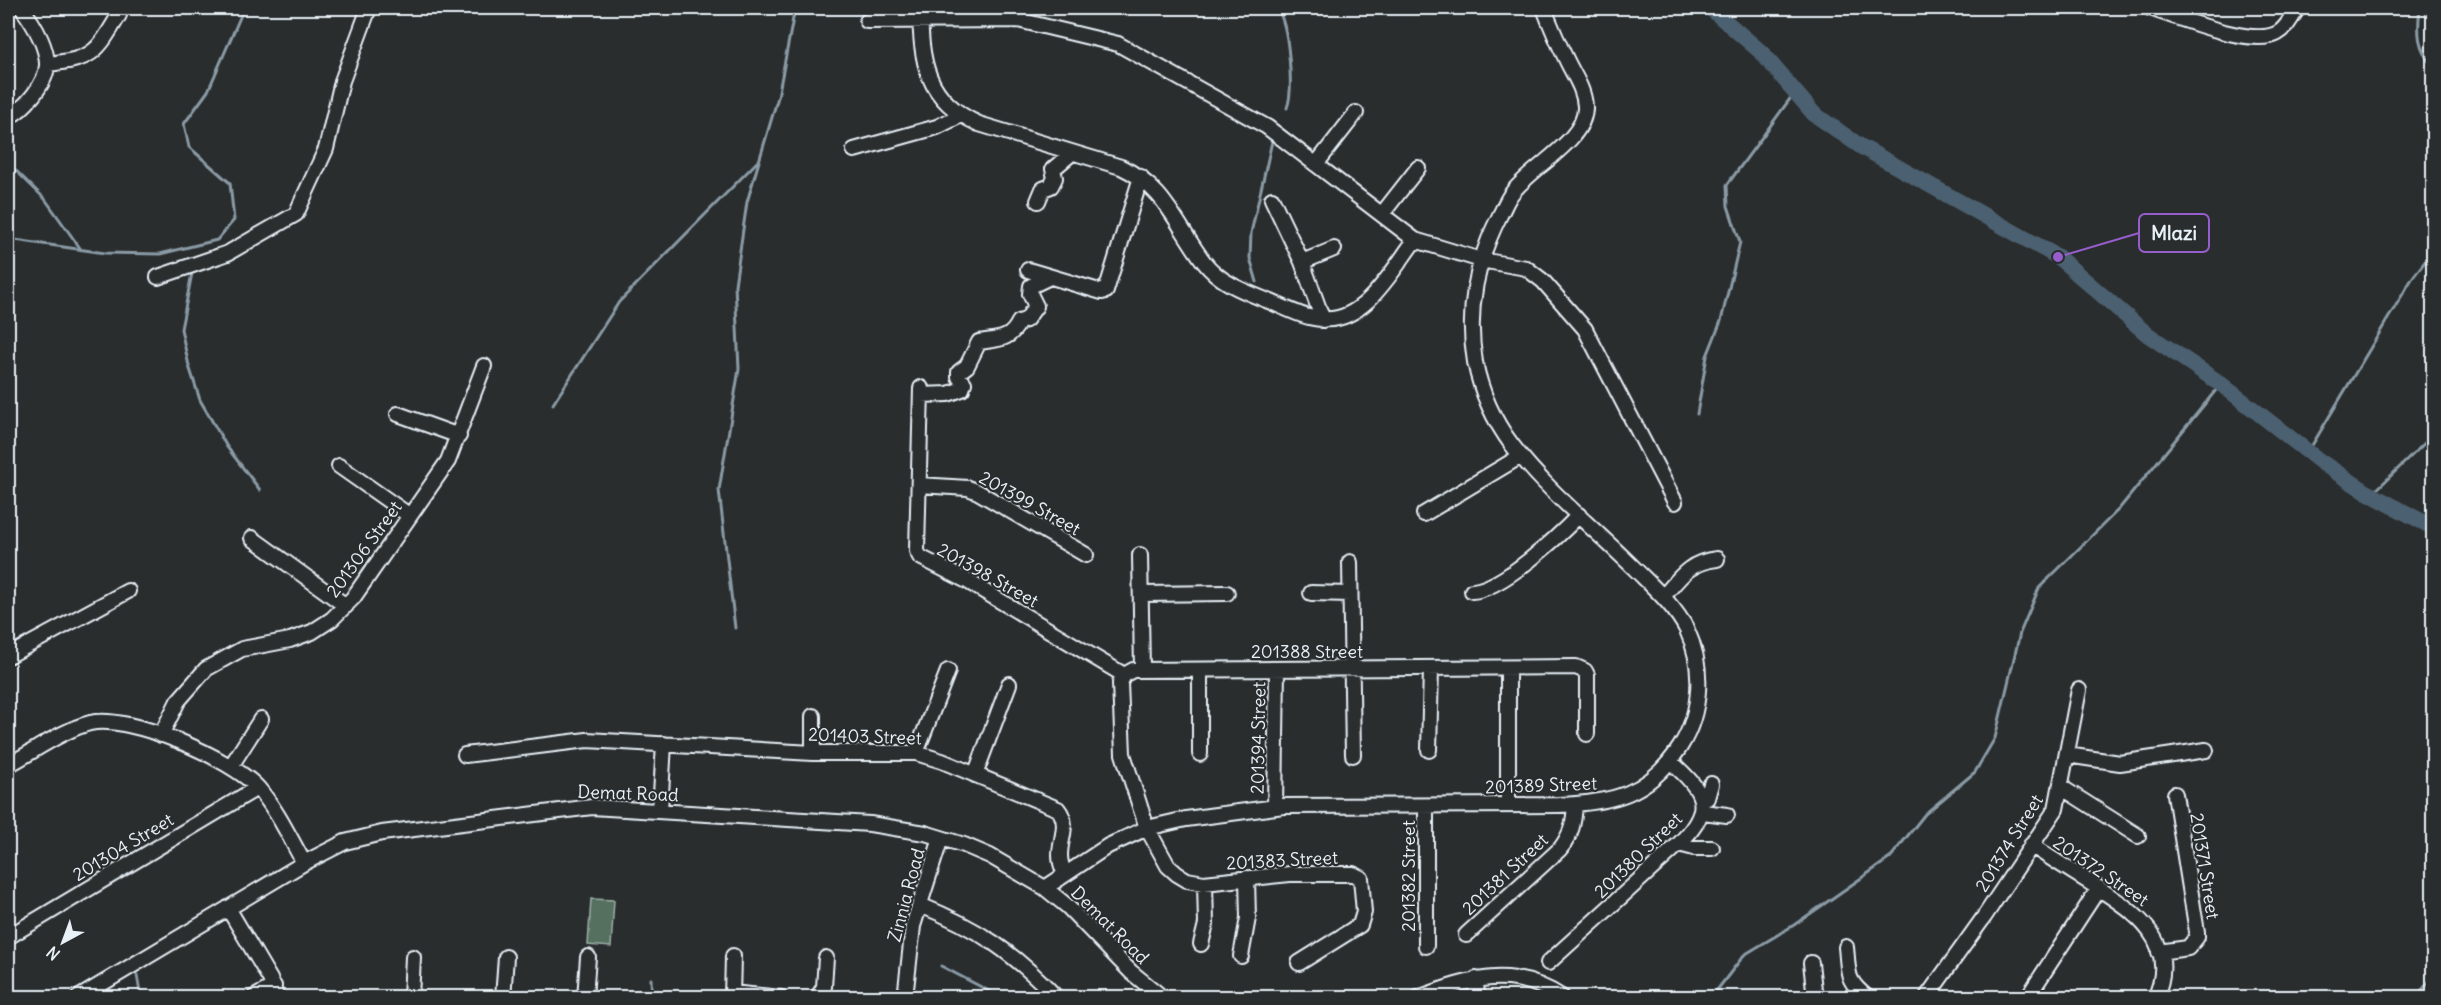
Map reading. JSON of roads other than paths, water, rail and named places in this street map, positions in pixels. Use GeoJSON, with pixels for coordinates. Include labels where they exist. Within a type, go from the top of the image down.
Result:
{"type":"FeatureCollection","features":[{"type":"Feature","properties":{"kind":"street"},"geometry":{"type":"LineString","coordinates":[[8,117],[23,108],[30,99],[42,79],[47,64],[35,27],[23,8]]}},
{"type":"Feature","properties":{"kind":"street"},"geometry":{"type":"LineString","coordinates":[[158,277],[228,253],[296,214],[326,149],[342,81],[369,8]]}},
{"type":"Feature","properties":{"kind":"street"},"geometry":{"type":"LineString","coordinates":[[920,8],[926,68],[940,97],[961,115],[979,124],[1121,167],[1141,177],[1160,194],[1204,263],[1215,274],[1239,289],[1307,316],[1323,320],[1344,318],[1362,307],[1415,240]]}},
{"type":"Feature","properties":{"kind":"street","name":"201389 Street"},"geometry":{"type":"LineString","coordinates":[[1045,888],[1095,852],[1147,828],[1186,819],[1275,807],[1604,802],[1632,792],[1656,776],[1670,761],[1690,729],[1698,692],[1699,673],[1697,659],[1686,628],[1663,597],[1521,456],[1498,424],[1488,405],[1476,364],[1471,326],[1472,302],[1489,236],[1510,194],[1522,180],[1571,138],[1584,117],[1582,90],[1544,8]]}},
{"type":"Feature","properties":{"kind":"street"},"geometry":{"type":"LineString","coordinates":[[2150,8],[2216,30],[2251,37],[2267,37],[2278,33],[2298,8]]}},
{"type":"Feature","properties":{"kind":"street"},"geometry":{"type":"LineString","coordinates":[[47,64],[74,61],[90,55],[98,48],[119,15]]}},
{"type":"Feature","properties":{"kind":"street"},"geometry":{"type":"LineString","coordinates":[[867,21],[1018,20],[1118,44],[1267,126],[1415,240],[1481,260],[1526,268],[1543,281],[1580,323],[1632,415],[1675,502]]}},
{"type":"Feature","properties":{"kind":"street"},"geometry":{"type":"LineString","coordinates":[[1317,163],[1356,113]]}},
{"type":"Feature","properties":{"kind":"street"},"geometry":{"type":"LineString","coordinates":[[854,150],[937,127],[961,115]]}},
{"type":"Feature","properties":{"kind":"street"},"geometry":{"type":"LineString","coordinates":[[1038,201],[1043,189],[1051,186],[1055,178],[1053,169],[1072,153]]}},
{"type":"Feature","properties":{"kind":"street"},"geometry":{"type":"LineString","coordinates":[[1382,214],[1418,168]]}},
{"type":"Feature","properties":{"kind":"street"},"geometry":{"type":"LineString","coordinates":[[1028,270],[1102,292],[1106,291],[1141,177]]}},
{"type":"Feature","properties":{"kind":"street"},"geometry":{"type":"LineString","coordinates":[[1272,199],[1302,262],[1323,320]]}},
{"type":"Feature","properties":{"kind":"street"},"geometry":{"type":"LineString","coordinates":[[1302,262],[1334,249]]}},
{"type":"Feature","properties":{"kind":"street","name":"201398 Street"},"geometry":{"type":"LineString","coordinates":[[1050,277],[1031,286],[1030,294],[1036,306],[1026,320],[1019,322],[1015,330],[995,342],[979,342],[967,366],[959,372],[959,377],[964,383],[962,389],[948,394],[921,391],[917,551],[920,557],[967,582],[1124,675]]}},
{"type":"Feature","properties":{"kind":"street","name":"201306 Street"},"geometry":{"type":"LineString","coordinates":[[161,735],[171,712],[185,690],[218,660],[242,649],[290,640],[312,632],[332,619],[346,606],[448,462],[483,366]]}},
{"type":"Feature","properties":{"kind":"street"},"geometry":{"type":"LineString","coordinates":[[398,414],[459,436]]}},
{"type":"Feature","properties":{"kind":"street"},"geometry":{"type":"LineString","coordinates":[[1424,514],[1521,456]]}},
{"type":"Feature","properties":{"kind":"street"},"geometry":{"type":"LineString","coordinates":[[339,466],[410,516]]}},
{"type":"Feature","properties":{"kind":"street","name":"201399 Street"},"geometry":{"type":"LineString","coordinates":[[919,485],[968,488],[978,492],[1086,555]]}},
{"type":"Feature","properties":{"kind":"street"},"geometry":{"type":"LineString","coordinates":[[1472,591],[1486,590],[1543,550],[1579,515]]}},
{"type":"Feature","properties":{"kind":"street"},"geometry":{"type":"LineString","coordinates":[[252,538],[346,606]]}},
{"type":"Feature","properties":{"kind":"street"},"geometry":{"type":"LineString","coordinates":[[1140,555],[1142,670]]}},
{"type":"Feature","properties":{"kind":"street"},"geometry":{"type":"LineString","coordinates":[[1663,597],[1696,563],[1717,559]]}},
{"type":"Feature","properties":{"kind":"street"},"geometry":{"type":"LineString","coordinates":[[1350,562],[1353,754]]}},
{"type":"Feature","properties":{"kind":"street"},"geometry":{"type":"LineString","coordinates":[[8,656],[128,591]]}},
{"type":"Feature","properties":{"kind":"street"},"geometry":{"type":"LineString","coordinates":[[1142,594],[1227,593]]}},
{"type":"Feature","properties":{"kind":"street"},"geometry":{"type":"LineString","coordinates":[[1311,593],[1350,594]]}},
{"type":"Feature","properties":{"kind":"street","name":"201388 Street"},"geometry":{"type":"LineString","coordinates":[[1124,675],[1133,670],[1576,667],[1585,671],[1587,734]]}},
{"type":"Feature","properties":{"kind":"street"},"geometry":{"type":"LineString","coordinates":[[1430,750],[1431,669]]}},
{"type":"Feature","properties":{"kind":"street"},"geometry":{"type":"LineString","coordinates":[[1508,669],[1508,805]]}},
{"type":"Feature","properties":{"kind":"street"},"geometry":{"type":"LineString","coordinates":[[1200,670],[1200,754]]}},
{"type":"Feature","properties":{"kind":"street","name":"201394 Street"},"geometry":{"type":"LineString","coordinates":[[1275,807],[1277,670]]}},
{"type":"Feature","properties":{"kind":"street"},"geometry":{"type":"LineString","coordinates":[[916,753],[948,671]]}},
{"type":"Feature","properties":{"kind":"street"},"geometry":{"type":"LineString","coordinates":[[1124,675],[1120,683],[1123,754],[1147,828]]}},
{"type":"Feature","properties":{"kind":"street"},"geometry":{"type":"LineString","coordinates":[[975,775],[1009,684]]}},
{"type":"Feature","properties":{"kind":"street","name":"201374 Street"},"geometry":{"type":"LineString","coordinates":[[1926,998],[1984,917],[2056,809],[2079,690]]}},
{"type":"Feature","properties":{"kind":"street"},"geometry":{"type":"LineString","coordinates":[[813,716],[813,753]]}},
{"type":"Feature","properties":{"kind":"street"},"geometry":{"type":"LineString","coordinates":[[231,766],[261,719]]}},
{"type":"Feature","properties":{"kind":"street"},"geometry":{"type":"LineString","coordinates":[[8,765],[88,724],[125,725],[161,735],[182,742],[231,766],[258,788],[303,863]]}},
{"type":"Feature","properties":{"kind":"street","name":"201403 Street"},"geometry":{"type":"LineString","coordinates":[[465,755],[587,740],[813,753],[916,753],[1058,809],[1064,819],[1064,837],[1060,853],[1065,874]]}},
{"type":"Feature","properties":{"kind":"street"},"geometry":{"type":"LineString","coordinates":[[660,811],[664,744]]}},
{"type":"Feature","properties":{"kind":"street"},"geometry":{"type":"LineString","coordinates":[[2067,755],[2120,764],[2206,750]]}},
{"type":"Feature","properties":{"kind":"street"},"geometry":{"type":"LineString","coordinates":[[1670,761],[1685,774],[1695,787],[1702,805],[1727,815]]}},
{"type":"Feature","properties":{"kind":"street","name":"201380 Street"},"geometry":{"type":"LineString","coordinates":[[1548,963],[1680,844],[1699,822],[1702,805],[1707,798],[1711,784]]}},
{"type":"Feature","properties":{"kind":"street"},"geometry":{"type":"LineString","coordinates":[[2061,787],[2138,836]]}},
{"type":"Feature","properties":{"kind":"street","name":"201304 Street"},"geometry":{"type":"LineString","coordinates":[[8,938],[258,788]]}},
{"type":"Feature","properties":{"kind":"street","name":"201371 Street"},"geometry":{"type":"LineString","coordinates":[[2159,952],[2188,948],[2197,937],[2198,932],[2175,794]]}},
{"type":"Feature","properties":{"kind":"street","name":"201381 Street"},"geometry":{"type":"LineString","coordinates":[[1466,935],[1560,849],[1573,827],[1575,804]]}},
{"type":"Feature","properties":{"kind":"street","name":"201382 Street"},"geometry":{"type":"LineString","coordinates":[[1426,806],[1426,946]]}},
{"type":"Feature","properties":{"kind":"street","name":"Demat Road"},"geometry":{"type":"LineString","coordinates":[[78,998],[303,863],[345,842],[382,833],[592,807],[870,824],[925,833],[941,838],[990,856],[1045,888],[1067,906],[1131,972],[1163,998]]}},
{"type":"Feature","properties":{"kind":"street","name":"201383 Street"},"geometry":{"type":"LineString","coordinates":[[1147,828],[1168,866],[1187,880],[1205,883],[1290,874],[1353,874],[1361,878],[1364,912],[1360,925],[1299,963]]}},
{"type":"Feature","properties":{"kind":"street","name":"Zinnia Road"},"geometry":{"type":"LineString","coordinates":[[905,998],[911,937],[941,838]]}},
{"type":"Feature","properties":{"kind":"street"},"geometry":{"type":"LineString","coordinates":[[1680,844],[1694,848],[1712,848]]}},
{"type":"Feature","properties":{"kind":"street","name":"201372 Street"},"geometry":{"type":"LineString","coordinates":[[2031,845],[2099,888],[2139,917],[2152,933],[2159,952],[2161,975],[2155,998]]}},
{"type":"Feature","properties":{"kind":"street"},"geometry":{"type":"LineString","coordinates":[[1241,956],[1248,918],[1246,878]]}},
{"type":"Feature","properties":{"kind":"street"},"geometry":{"type":"LineString","coordinates":[[1202,944],[1206,924],[1205,883]]}},
{"type":"Feature","properties":{"kind":"street"},"geometry":{"type":"LineString","coordinates":[[2026,998],[2099,888]]}},
{"type":"Feature","properties":{"kind":"street"},"geometry":{"type":"LineString","coordinates":[[920,905],[964,924],[998,945],[1025,965],[1057,998]]}},
{"type":"Feature","properties":{"kind":"street"},"geometry":{"type":"LineString","coordinates":[[228,908],[275,992],[253,998]]}},
{"type":"Feature","properties":{"kind":"street"},"geometry":{"type":"LineString","coordinates":[[1845,947],[1849,980],[1868,998]]}},
{"type":"Feature","properties":{"kind":"street"},"geometry":{"type":"LineString","coordinates":[[734,956],[732,995],[782,998]]}},
{"type":"Feature","properties":{"kind":"street"},"geometry":{"type":"LineString","coordinates":[[411,998],[413,957]]}},
{"type":"Feature","properties":{"kind":"street"},"geometry":{"type":"LineString","coordinates":[[503,998],[506,957]]}},
{"type":"Feature","properties":{"kind":"street"},"geometry":{"type":"LineString","coordinates":[[585,998],[588,957]]}},
{"type":"Feature","properties":{"kind":"street"},"geometry":{"type":"LineString","coordinates":[[817,998],[824,987],[826,958]]}},
{"type":"Feature","properties":{"kind":"street"},"geometry":{"type":"LineString","coordinates":[[1811,963],[1815,998]]}},
{"type":"Feature","properties":{"kind":"street"},"geometry":{"type":"LineString","coordinates":[[1418,998],[1476,979],[1505,977],[1526,981],[1563,998]]}},
{"type":"Feature","properties":{"kind":"street"},"geometry":{"type":"LineString","coordinates":[[1476,979],[1476,998]]}},
{"type":"Feature","properties":{"kind":"waterway"},"geometry":{"type":"LineString","coordinates":[[8,239],[105,253],[160,254],[217,240],[234,220],[230,183],[189,147],[184,124],[208,91],[244,8]]}},
{"type":"Feature","properties":{"kind":"waterway"},"geometry":{"type":"LineString","coordinates":[[735,628],[719,490],[739,369],[735,285],[747,202],[778,97],[795,8]]}},
{"type":"Feature","properties":{"kind":"waterway"},"geometry":{"type":"LineString","coordinates":[[1277,8],[1285,28],[1289,57],[1290,87],[1287,108]]}},
{"type":"Feature","properties":{"kind":"waterway"},"geometry":{"type":"LineString","coordinates":[[1710,8],[1761,52],[1814,114],[1860,146],[2058,257],[2147,334],[2221,384],[2321,462],[2365,491],[2434,528]]}},
{"type":"Feature","properties":{"kind":"waterway"},"geometry":{"type":"LineString","coordinates":[[2420,8],[2419,40],[2424,54],[2434,68]]}},
{"type":"Feature","properties":{"kind":"waterway"},"geometry":{"type":"LineString","coordinates":[[1697,414],[1707,356],[1721,321],[1740,242],[1728,206],[1727,185],[1795,92]]}},
{"type":"Feature","properties":{"kind":"waterway"},"geometry":{"type":"LineString","coordinates":[[1257,282],[1250,258],[1251,233],[1273,137]]}},
{"type":"Feature","properties":{"kind":"waterway"},"geometry":{"type":"LineString","coordinates":[[553,404],[619,302],[758,161]]}},
{"type":"Feature","properties":{"kind":"waterway"},"geometry":{"type":"LineString","coordinates":[[8,163],[45,199],[80,248]]}},
{"type":"Feature","properties":{"kind":"waterway"},"geometry":{"type":"LineString","coordinates":[[2308,452],[2413,277],[2434,250]]}},
{"type":"Feature","properties":{"kind":"waterway"},"geometry":{"type":"LineString","coordinates":[[193,268],[181,329],[189,366],[200,400],[227,447],[260,490]]}},
{"type":"Feature","properties":{"kind":"waterway"},"geometry":{"type":"LineString","coordinates":[[1711,998],[1744,955],[1794,925],[1890,858],[1925,814],[1975,772],[1995,738],[2020,633],[2039,588],[2119,509],[2221,384]]}},
{"type":"Feature","properties":{"kind":"waterway"},"geometry":{"type":"LineString","coordinates":[[2371,495],[2434,434]]}},
{"type":"Feature","properties":{"kind":"waterway"},"geometry":{"type":"LineString","coordinates":[[941,966],[989,991],[995,998]]}},
{"type":"Feature","properties":{"kind":"waterway"},"geometry":{"type":"LineString","coordinates":[[137,975],[141,998]]}},
{"type":"Feature","properties":{"kind":"waterway"},"geometry":{"type":"LineString","coordinates":[[2415,998],[2434,976]]}},
{"type":"Feature","properties":{"kind":"waterway"},"geometry":{"type":"LineString","coordinates":[[651,979],[652,998]]}},
{"type":"Feature","properties":{"kind":"place","name":"Mlazi"},"geometry":{"type":"Point","coordinates":[2058,257]}}]}
